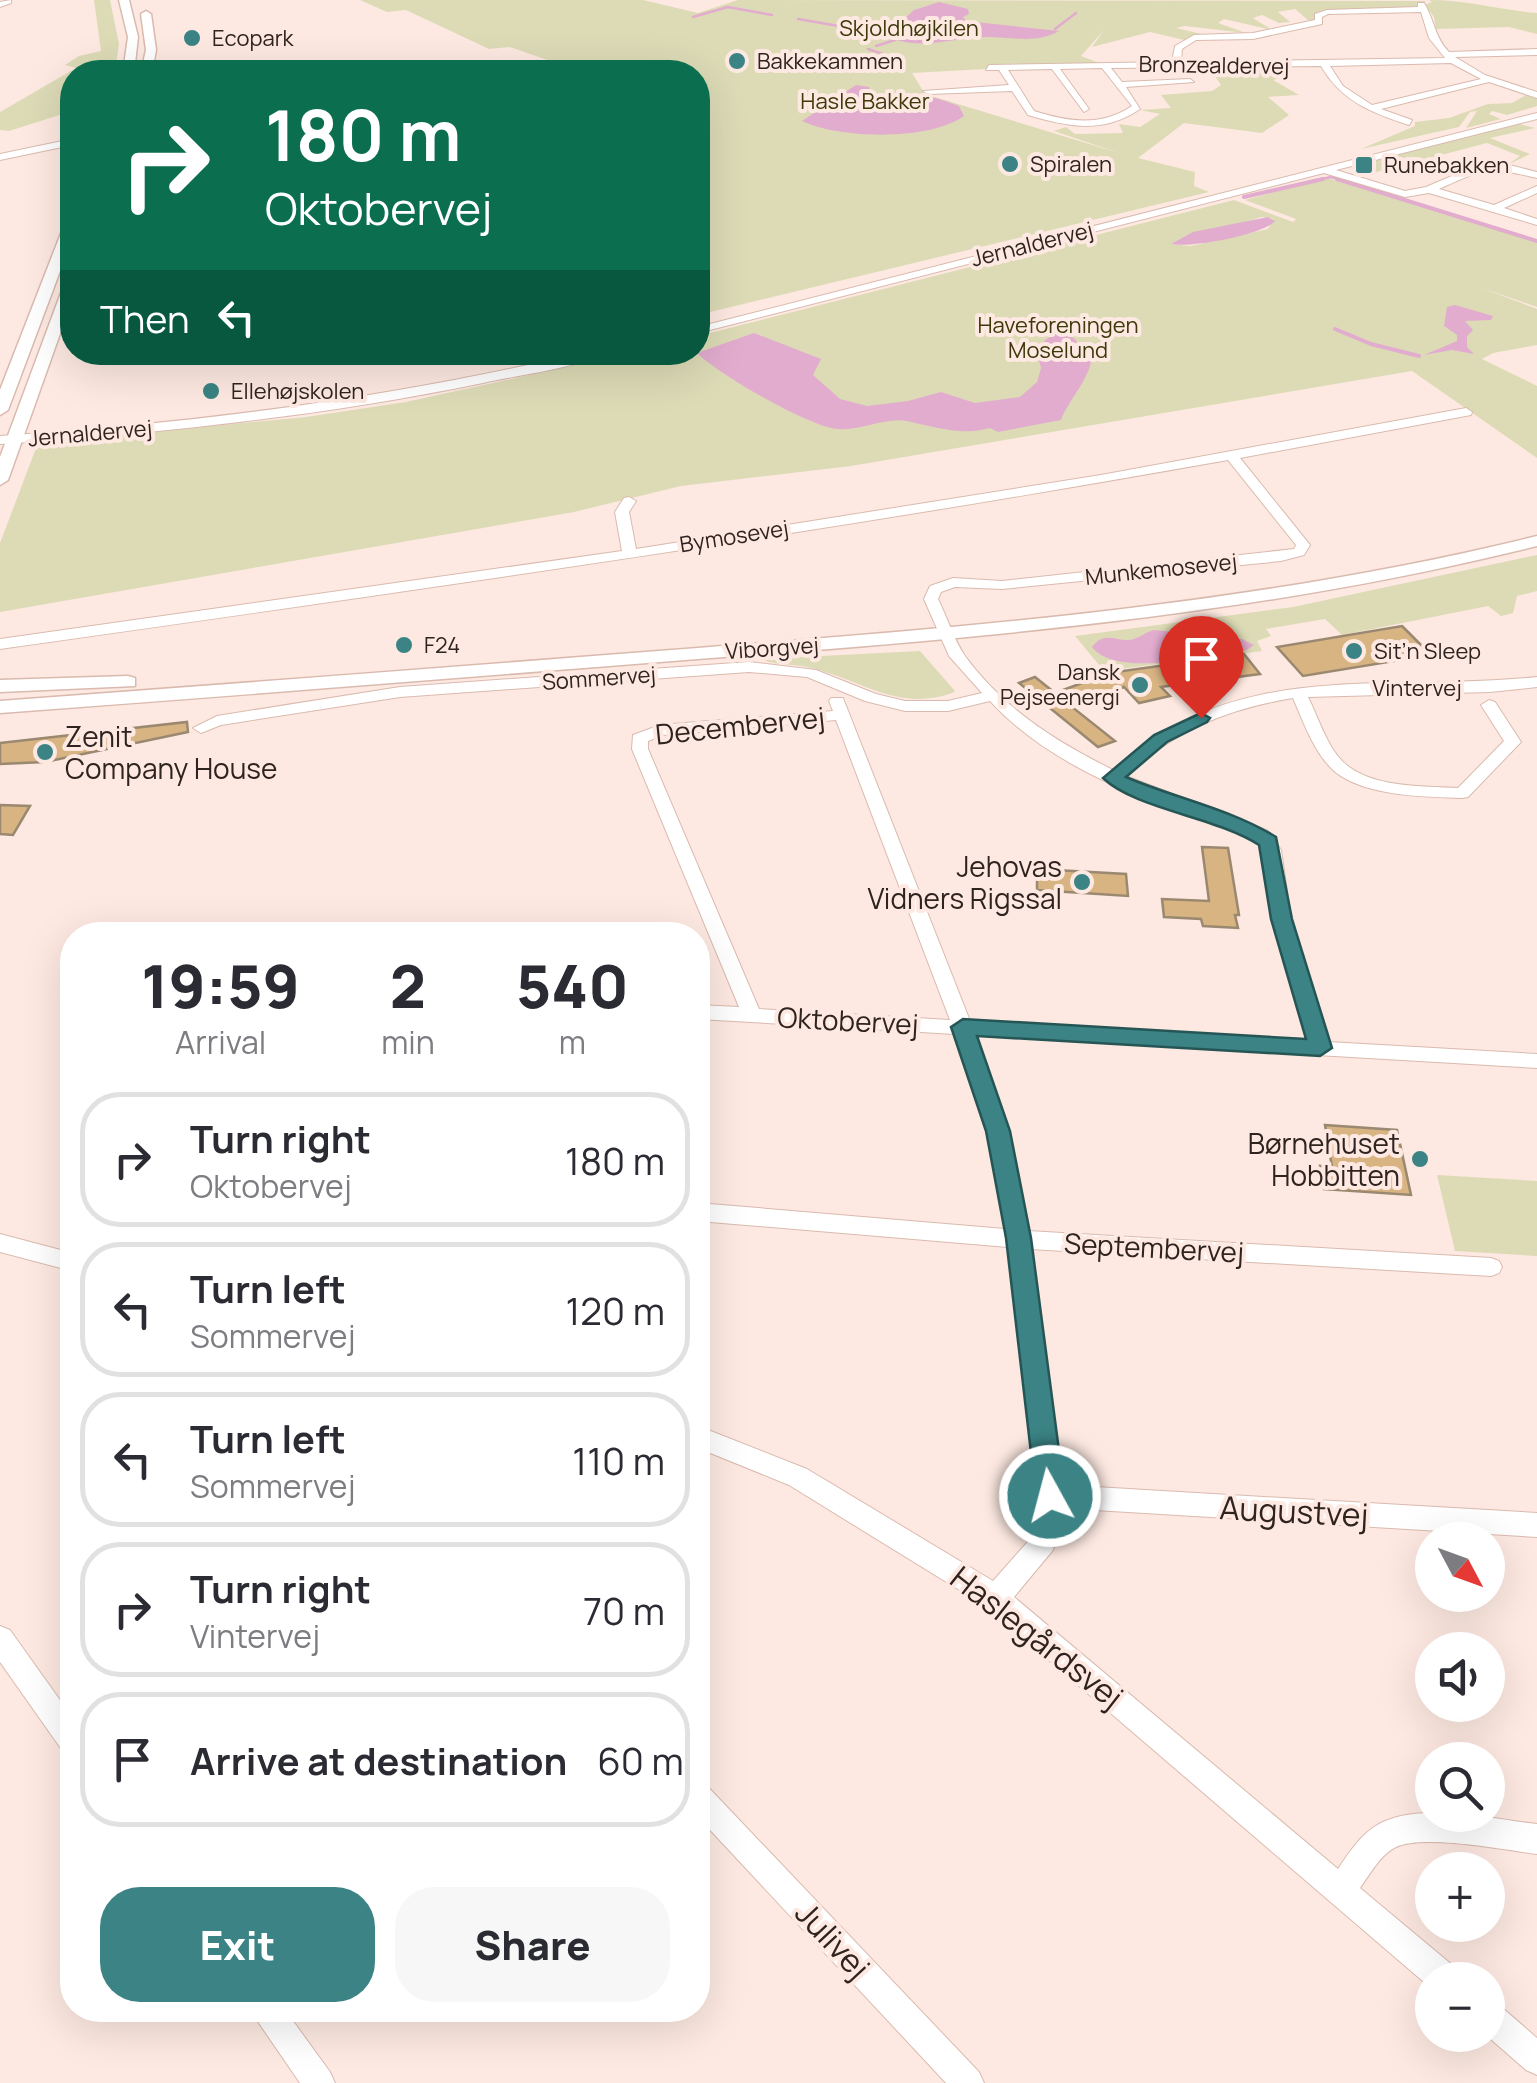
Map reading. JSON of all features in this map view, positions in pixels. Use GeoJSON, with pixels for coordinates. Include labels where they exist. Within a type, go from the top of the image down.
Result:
{"type":"FeatureCollection","features":[{"type":"Feature","properties":{"kind":"main road"},"geometry":{"type":"LineString","coordinates":[[124,0],[133,38],[130,60]]}},
{"type":"Feature","properties":{"kind":"main road"},"geometry":{"type":"LineString","coordinates":[[141,0],[150,36],[148,60]]}},
{"type":"Feature","properties":{"kind":"main road"},"geometry":{"type":"LineString","coordinates":[[0,410],[60,254]]}},
{"type":"Feature","properties":{"kind":"main road"},"geometry":{"type":"LineString","coordinates":[[0,480],[8,435],[60,311]]}},
{"type":"Feature","properties":{"kind":"main road","name":"Viborgvej"},"geometry":{"type":"LineString","coordinates":[[0,707],[944,627],[1195,597],[1350,571],[1537,528]]}},
{"type":"Feature","properties":{"kind":"main road","name":"Viborgvej"},"geometry":{"type":"LineString","coordinates":[[0,686],[336,671],[944,627],[1055,627],[1271,599],[1378,580],[1537,542]]}},
{"type":"Feature","properties":{"kind":"street"},"geometry":{"type":"LineString","coordinates":[[1174,67],[1178,48],[1194,38],[1280,32],[1319,22],[1318,16],[1328,12],[1423,7],[1436,42],[1452,58],[1537,52]]}},
{"type":"Feature","properties":{"kind":"street","name":"Bronzealdervej"},"geometry":{"type":"LineString","coordinates":[[989,68],[1325,65],[1452,58],[1494,81],[1537,95]]}},
{"type":"Feature","properties":{"kind":"street","name":"Bronzealdervej"},"geometry":{"type":"LineString","coordinates":[[1002,68],[1033,114],[1071,124],[1106,124],[1136,108],[1104,65]]}},
{"type":"Feature","properties":{"kind":"street","name":"Bronzealdervej"},"geometry":{"type":"LineString","coordinates":[[1325,65],[1339,90],[1371,108],[1410,122]]}},
{"type":"Feature","properties":{"kind":"street"},"geometry":{"type":"LineString","coordinates":[[1054,66],[1084,109]]}},
{"type":"Feature","properties":{"kind":"street","name":"Bronzealdervej"},"geometry":{"type":"LineString","coordinates":[[1120,84],[1193,84],[1174,67]]}},
{"type":"Feature","properties":{"kind":"street"},"geometry":{"type":"LineString","coordinates":[[1371,108],[1485,82]]}},
{"type":"Feature","properties":{"kind":"street"},"geometry":{"type":"LineString","coordinates":[[928,91],[1014,88]]}},
{"type":"Feature","properties":{"kind":"street"},"geometry":{"type":"LineString","coordinates":[[1070,110],[1096,108]]}},
{"type":"Feature","properties":{"kind":"street","name":"Jernaldervej"},"geometry":{"type":"LineString","coordinates":[[710,325],[1537,116]]}},
{"type":"Feature","properties":{"kind":"street"},"geometry":{"type":"LineString","coordinates":[[0,157],[60,144]]}},
{"type":"Feature","properties":{"kind":"street"},"geometry":{"type":"LineString","coordinates":[[1325,170],[1398,193],[1429,190],[1482,166],[1506,166],[1537,175]]}},
{"type":"Feature","properties":{"kind":"street"},"geometry":{"type":"LineString","coordinates":[[1496,208],[1537,189]]}},
{"type":"Feature","properties":{"kind":"street"},"geometry":{"type":"LineString","coordinates":[[1429,190],[1537,222]]}},
{"type":"Feature","properties":{"kind":"street","name":"Jernaldervej"},"geometry":{"type":"LineString","coordinates":[[8,435],[180,424],[383,399],[541,365]]}},
{"type":"Feature","properties":{"kind":"street","name":"Bymosevej"},"geometry":{"type":"LineString","coordinates":[[0,644],[630,552],[1231,456],[1466,412]]}},
{"type":"Feature","properties":{"kind":"street","name":"Munkemosevej"},"geometry":{"type":"LineString","coordinates":[[944,627],[931,594],[942,584],[1002,585],[1299,552],[1303,545],[1231,456]]}},
{"type":"Feature","properties":{"kind":"street"},"geometry":{"type":"LineString","coordinates":[[628,501],[622,512],[630,552]]}},
{"type":"Feature","properties":{"kind":"street"},"geometry":{"type":"LineString","coordinates":[[944,627],[957,656],[993,696],[1052,746],[1169,802],[1242,825],[1268,842],[1282,919],[1320,1048]]}},
{"type":"Feature","properties":{"kind":"street","name":"Sommervej"},"geometry":{"type":"LineString","coordinates":[[201,728],[218,721],[383,694],[749,668],[810,673],[871,698],[905,706],[948,706],[993,696]]}},
{"type":"Feature","properties":{"kind":"street","name":"Vintervej"},"geometry":{"type":"LineString","coordinates":[[1112,778],[1160,738],[1252,701],[1298,692],[1485,688],[1537,682]]}},
{"type":"Feature","properties":{"kind":"street","name":"Vintervej"},"geometry":{"type":"LineString","coordinates":[[1298,692],[1339,768],[1380,785],[1428,792],[1462,793],[1513,742],[1489,706]]}},
{"type":"Feature","properties":{"kind":"street","name":"Decembervej"},"geometry":{"type":"LineString","coordinates":[[752,1015],[639,739],[660,730],[839,708],[963,1027]]}},
{"type":"Feature","properties":{"kind":"street","name":"Oktobervej"},"geometry":{"type":"LineString","coordinates":[[710,1013],[1537,1061]]}},
{"type":"Feature","properties":{"kind":"street"},"geometry":{"type":"LineString","coordinates":[[963,1027],[998,1131],[1018,1238],[1050,1496],[1044,1542],[996,1598]]}},
{"type":"Feature","properties":{"kind":"street","name":"Septembervej"},"geometry":{"type":"LineString","coordinates":[[710,1213],[1018,1238],[1491,1268]]}},
{"type":"Feature","properties":{"kind":"street"},"geometry":{"type":"LineString","coordinates":[[0,1243],[60,1259]]}},
{"type":"Feature","properties":{"kind":"street","name":"Haslegårdsvej"},"geometry":{"type":"LineString","coordinates":[[710,1443],[798,1477],[930,1554],[996,1598],[1425,1962]]}},
{"type":"Feature","properties":{"kind":"street","name":"Augustvej"},"geometry":{"type":"LineString","coordinates":[[1050,1496],[1537,1525]]}},
{"type":"Feature","properties":{"kind":"street"},"geometry":{"type":"LineString","coordinates":[[0,1639],[60,1723]]}},
{"type":"Feature","properties":{"kind":"street","name":"Julivej"},"geometry":{"type":"LineString","coordinates":[[710,1810],[968,2083]]}},
{"type":"Feature","properties":{"kind":"street"},"geometry":{"type":"LineString","coordinates":[[1342,1890],[1370,1850],[1394,1832],[1420,1829],[1537,1839]]}},
{"type":"Feature","properties":{"kind":"street"},"geometry":{"type":"LineString","coordinates":[[275,2022],[319,2083]]}},
{"type":"Feature","properties":{"kind":"street"},"geometry":{"type":"LineString","coordinates":[[1505,2031],[1537,2059]]}},
{"type":"Feature","properties":{"kind":"green space"},"geometry":{"type":"Polygon","coordinates":[[[94,0],[110,0],[119,44],[117,60],[73,60],[101,51],[94,0]]]}},
{"type":"Feature","properties":{"kind":"green space"},"geometry":{"type":"Polygon","coordinates":[[[360,0],[643,0],[698,13],[738,0],[1426,1],[1414,8],[1324,11],[1317,20],[1308,20],[1295,9],[1278,12],[1290,22],[1279,23],[1262,15],[1253,18],[1272,30],[1224,19],[1218,23],[1246,33],[1185,26],[1176,28],[1210,36],[1184,40],[1150,32],[1092,47],[1104,30],[1081,56],[1099,63],[912,73],[925,94],[1119,153],[1054,131],[1066,127],[1075,134],[1123,133],[1119,124],[1140,127],[1160,114],[1140,110],[1171,108],[1161,95],[1212,91],[1221,85],[1213,73],[1218,69],[1277,69],[1284,77],[1273,80],[1299,95],[1268,97],[1289,115],[1262,133],[1184,123],[1138,158],[1195,172],[1194,186],[1209,192],[710,312],[710,60],[547,60],[510,47],[489,49],[406,10],[387,12],[360,0]]]}},
{"type":"Feature","properties":{"kind":"green space"},"geometry":{"type":"Polygon","coordinates":[[[1429,0],[1537,13],[1537,34],[1509,27],[1436,29],[1434,17],[1425,5],[1432,2],[1429,0]]]}},
{"type":"Feature","properties":{"kind":"green space"},"geometry":{"type":"Polygon","coordinates":[[[60,77],[60,115],[9,131],[0,130],[0,112],[60,77]]]}},
{"type":"Feature","properties":{"kind":"green space"},"geometry":{"type":"Polygon","coordinates":[[[1526,95],[1537,99],[1537,106],[1507,115],[1492,111],[1489,114],[1501,119],[1466,128],[1477,111],[1470,112],[1459,127],[1361,149],[1415,126],[1415,122],[1449,118],[1488,104],[1512,103],[1526,95]]]}},
{"type":"Feature","properties":{"kind":"green space"},"geometry":{"type":"Polygon","coordinates":[[[1519,124],[1535,128],[1490,138],[1530,154],[1507,165],[1520,156],[1487,143],[1361,176],[1362,166],[1376,160],[1519,124]]]}},
{"type":"Feature","properties":{"kind":"green space","name":"Haveforeningen Moselund"},"geometry":{"type":"Polygon","coordinates":[[[1328,178],[1537,242],[1537,307],[1479,287],[1537,309],[1537,345],[1493,353],[1482,359],[1537,386],[1537,458],[1412,371],[851,466],[681,486],[574,512],[0,612],[0,543],[38,443],[306,417],[406,402],[575,365],[710,365],[710,333],[1234,200],[1293,222],[1296,219],[1245,200],[1328,178]],[[1262,217],[1171,244],[1190,246],[1268,229],[1273,219],[1262,217]]]}},
{"type":"Feature","properties":{"kind":"green space"},"geometry":{"type":"Polygon","coordinates":[[[1537,555],[1537,591],[1517,596],[1513,613],[1501,616],[1488,606],[1342,635],[1325,619],[1266,629],[1271,636],[1257,641],[1262,651],[1104,671],[1075,636],[1293,607],[1537,555]]]}},
{"type":"Feature","properties":{"kind":"green space"},"geometry":{"type":"Polygon","coordinates":[[[920,651],[955,691],[913,699],[807,667],[762,659],[920,651]]]}},
{"type":"Feature","properties":{"kind":"green space"},"geometry":{"type":"Polygon","coordinates":[[[1437,1175],[1537,1181],[1537,1256],[1455,1251],[1437,1175]]]}},
{"type":"Feature","properties":{"kind":"shaded area"},"geometry":{"type":"Polygon","coordinates":[[[939,2],[968,9],[969,14],[963,17],[966,21],[1059,31],[1033,39],[988,37],[924,43],[885,36],[914,10],[939,2]]]}},
{"type":"Feature","properties":{"kind":"shaded area"},"geometry":{"type":"Polygon","coordinates":[[[856,85],[869,87],[871,93],[878,95],[937,99],[959,106],[964,116],[929,130],[884,135],[838,131],[802,121],[856,85]]]}},
{"type":"Feature","properties":{"kind":"shaded area"},"geometry":{"type":"Polygon","coordinates":[[[1268,217],[1275,221],[1242,235],[1171,244],[1193,232],[1268,217]]]}},
{"type":"Feature","properties":{"kind":"shaded area"},"geometry":{"type":"Polygon","coordinates":[[[1455,305],[1493,316],[1491,320],[1465,321],[1473,330],[1467,336],[1467,347],[1474,354],[1452,350],[1424,355],[1457,341],[1457,335],[1444,326],[1447,307],[1455,305]]]}},
{"type":"Feature","properties":{"kind":"shaded area"},"geometry":{"type":"Polygon","coordinates":[[[754,333],[821,359],[813,375],[840,399],[867,406],[941,392],[975,403],[1020,397],[1037,382],[1041,368],[1036,347],[1055,333],[1072,337],[1092,355],[1088,372],[1061,420],[998,432],[990,428],[948,430],[899,420],[847,429],[824,426],[764,398],[710,363],[710,348],[754,333]]]}},
{"type":"Feature","properties":{"kind":"shaded area"},"geometry":{"type":"Polygon","coordinates":[[[1154,630],[1242,639],[1254,645],[1247,650],[1211,656],[1142,663],[1104,657],[1092,647],[1105,638],[1130,640],[1154,630]]]}},
{"type":"Feature","properties":{"kind":"building","name":"Sit’n Sleep"},"geometry":{"type":"Polygon","coordinates":[[[1402,626],[1431,655],[1303,676],[1277,647],[1402,626]]]}},
{"type":"Feature","properties":{"kind":"building"},"geometry":{"type":"Polygon","coordinates":[[[1244,654],[1260,674],[1161,687],[1170,696],[1139,703],[1124,687],[1072,707],[1115,741],[1098,747],[1019,683],[1035,677],[1055,693],[1109,673],[1244,654]]]}},
{"type":"Feature","properties":{"kind":"building","name":"Zenit Company House"},"geometry":{"type":"Polygon","coordinates":[[[187,722],[188,732],[45,762],[0,764],[0,743],[187,722]]]}},
{"type":"Feature","properties":{"kind":"building","name":"Zenit Company House"},"geometry":{"type":"Polygon","coordinates":[[[0,805],[30,806],[13,835],[0,834],[0,805]]]}},
{"type":"Feature","properties":{"kind":"building"},"geometry":{"type":"Polygon","coordinates":[[[1202,847],[1228,848],[1238,928],[1203,926],[1201,919],[1164,917],[1162,899],[1209,901],[1202,847]]]}},
{"type":"Feature","properties":{"kind":"building","name":"Jehovas Vidners Rigssal"},"geometry":{"type":"Polygon","coordinates":[[[1037,869],[1126,874],[1128,896],[1037,890],[1037,869]]]}},
{"type":"Feature","properties":{"kind":"building"},"geometry":{"type":"Polygon","coordinates":[[[1325,1125],[1397,1130],[1411,1195],[1324,1189],[1320,1166],[1332,1167],[1325,1125]]]}},
{"type":"Feature","properties":{"kind":"waterway"},"geometry":{"type":"LineString","coordinates":[[693,17],[728,7],[772,15]]}},
{"type":"Feature","properties":{"kind":"waterway"},"geometry":{"type":"LineString","coordinates":[[1055,29],[1076,13]]}},
{"type":"Feature","properties":{"kind":"waterway"},"geometry":{"type":"LineString","coordinates":[[798,19],[885,34]]}},
{"type":"Feature","properties":{"kind":"waterway"},"geometry":{"type":"LineString","coordinates":[[876,46],[895,40]]}},
{"type":"Feature","properties":{"kind":"waterway"},"geometry":{"type":"LineString","coordinates":[[868,49],[886,55]]}},
{"type":"Feature","properties":{"kind":"waterway"},"geometry":{"type":"LineString","coordinates":[[1312,181],[1331,177],[1345,181]]}},
{"type":"Feature","properties":{"kind":"waterway"},"geometry":{"type":"LineString","coordinates":[[1244,197],[1323,179]]}},
{"type":"Feature","properties":{"kind":"waterway"},"geometry":{"type":"LineString","coordinates":[[1337,179],[1537,241]]}},
{"type":"Feature","properties":{"kind":"waterway"},"geometry":{"type":"LineString","coordinates":[[1335,329],[1371,344],[1419,356]]}},
{"type":"Feature","properties":{"kind":"place","name":"Ecopark"},"geometry":{"type":"Point","coordinates":[192,38]}},
{"type":"Feature","properties":{"kind":"place","name":"Bakkekammen"},"geometry":{"type":"Point","coordinates":[737,61]}},
{"type":"Feature","properties":{"kind":"place","name":"Spiralen"},"geometry":{"type":"Point","coordinates":[1010,164]}},
{"type":"Feature","properties":{"kind":"place","name":"Runebakken"},"geometry":{"type":"Point","coordinates":[1364,165]}},
{"type":"Feature","properties":{"kind":"place","name":"Ellehøjskolen"},"geometry":{"type":"Point","coordinates":[211,391]}},
{"type":"Feature","properties":{"kind":"place","name":"F24"},"geometry":{"type":"Point","coordinates":[404,645]}},
{"type":"Feature","properties":{"kind":"place","name":"Sit’n Sleep"},"geometry":{"type":"Point","coordinates":[1354,651]}},
{"type":"Feature","properties":{"kind":"place","name":"Dansk Pejseenergi"},"geometry":{"type":"Point","coordinates":[1140,685]}},
{"type":"Feature","properties":{"kind":"place","name":"Zenit Company House"},"geometry":{"type":"Point","coordinates":[45,752]}},
{"type":"Feature","properties":{"kind":"place","name":"Jehovas Vidners Rigssal"},"geometry":{"type":"Point","coordinates":[1082,882]}},
{"type":"Feature","properties":{"kind":"place","name":"Børnehuset Hobbitten"},"geometry":{"type":"Point","coordinates":[1420,1159]}},
{"type":"Feature","properties":{"kind":"route"},"geometry":{"type":"LineString","coordinates":[[1050,1496],[1018,1238],[998,1131],[963,1027],[1320,1048],[1282,919],[1268,842],[1242,825],[1169,802],[1112,778],[1160,738],[1201,718]]}},
{"type":"Feature","properties":{"kind":"park label","name":"Skjoldhøjkilen"},"geometry":{"type":"Point","coordinates":[909,28]}},
{"type":"Feature","properties":{"kind":"park label","name":"Hasle Bakker"},"geometry":{"type":"Point","coordinates":[865,101]}}]}
